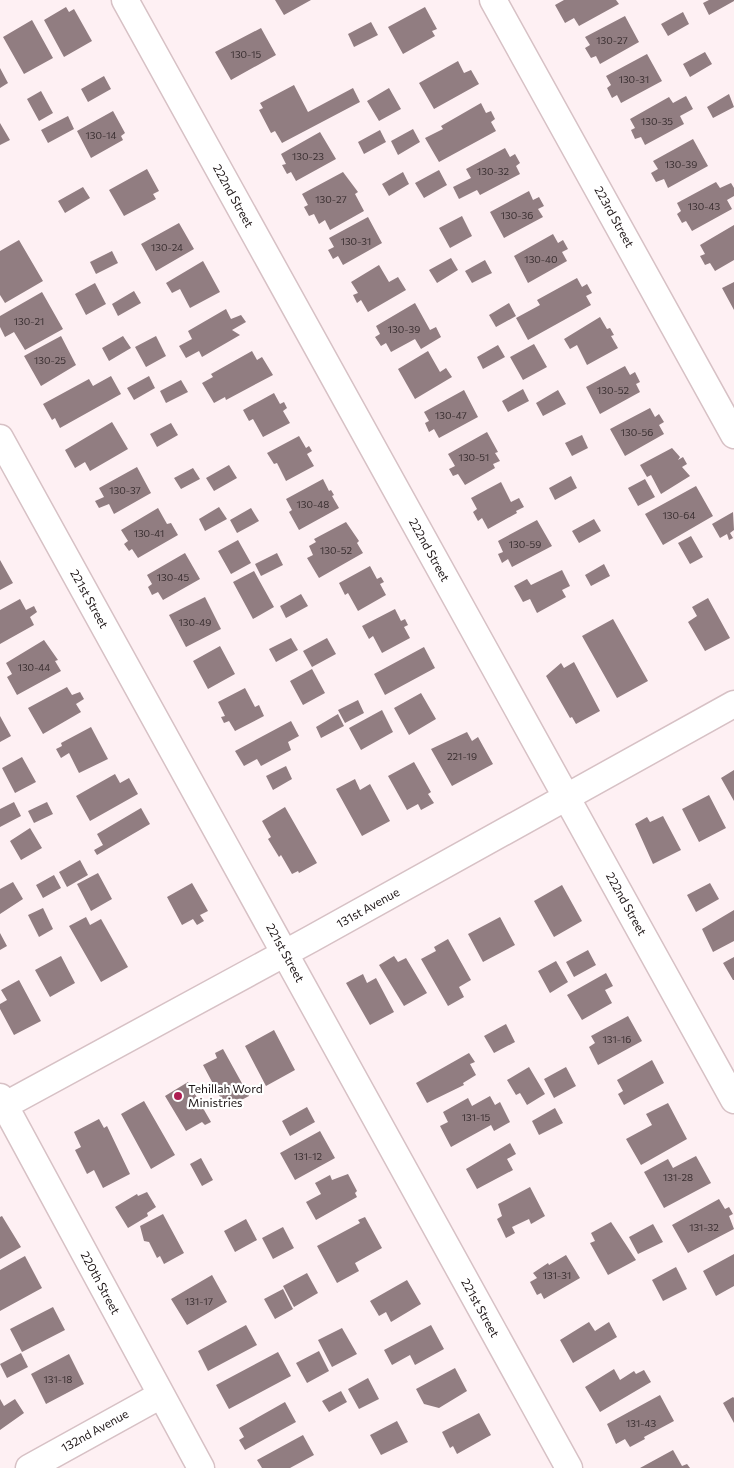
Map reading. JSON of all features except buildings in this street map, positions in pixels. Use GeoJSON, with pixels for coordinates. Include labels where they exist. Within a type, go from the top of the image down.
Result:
{"type":"FeatureCollection","features":[{"type":"Feature","properties":{"kind":"street","name":"222nd Street"},"geometry":{"type":"LineString","coordinates":[[125,0],[734,1100]]}},
{"type":"Feature","properties":{"kind":"street","name":"223rd Street"},"geometry":{"type":"LineString","coordinates":[[493,0],[734,435]]}},
{"type":"Feature","properties":{"kind":"street","name":"221st Street"},"geometry":{"type":"LineString","coordinates":[[0,438],[569,1468]]}},
{"type":"Feature","properties":{"kind":"street","name":"131st Avenue"},"geometry":{"type":"LineString","coordinates":[[2,1104],[285,954],[734,704]]}},
{"type":"Feature","properties":{"kind":"street","name":"220th Street"},"geometry":{"type":"LineString","coordinates":[[2,1104],[201,1468]]}},
{"type":"Feature","properties":{"kind":"street","name":"132nd Avenue"},"geometry":{"type":"LineString","coordinates":[[29,1468],[161,1395]]}},
{"type":"Feature","properties":{"kind":"place","name":"Tehillah Word Ministries"},"geometry":{"type":"Point","coordinates":[178,1096]}}]}
